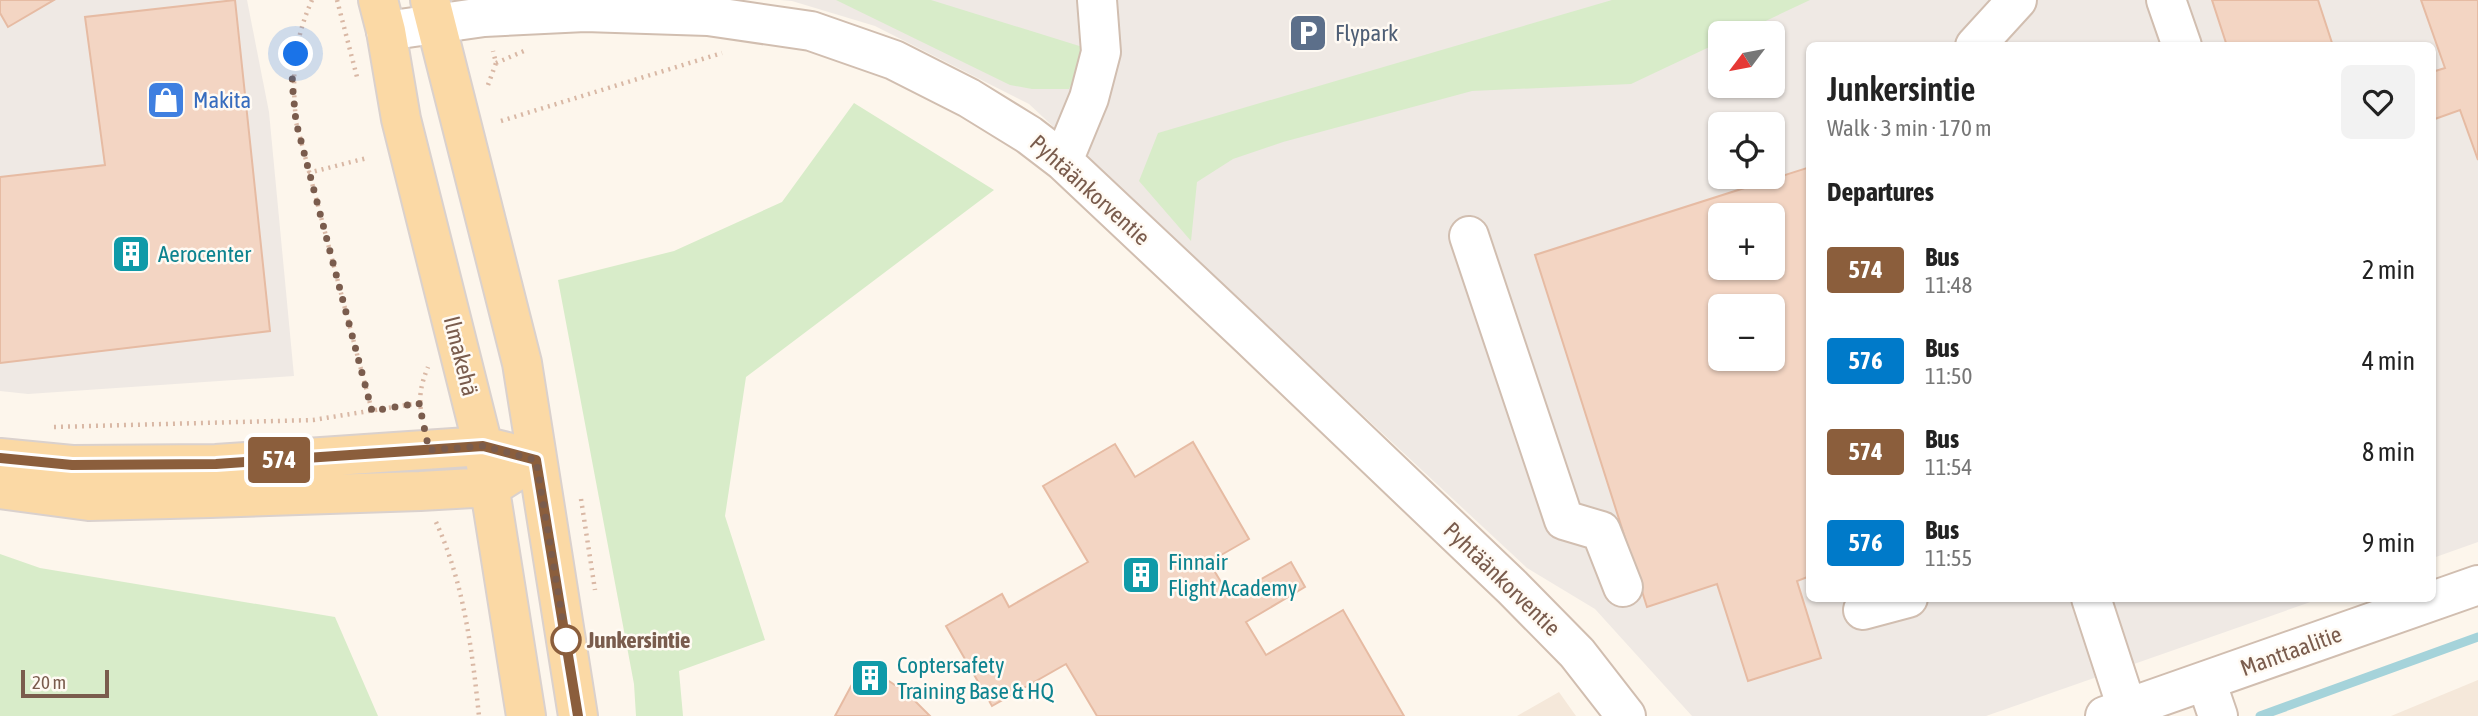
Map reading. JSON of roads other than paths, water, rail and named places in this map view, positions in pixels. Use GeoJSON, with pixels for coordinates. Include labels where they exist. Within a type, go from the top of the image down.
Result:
{"type":"FeatureCollection","features":[{"type":"Feature","properties":{"kind":"main road"},"geometry":{"type":"LineString","coordinates":[[433,12],[522,363],[578,716]]}},
{"type":"Feature","properties":{"kind":"main road","name":"Ilmakehä"},"geometry":{"type":"LineString","coordinates":[[382,16],[401,119],[483,446],[526,716]]}},
{"type":"Feature","properties":{"kind":"main road"},"geometry":{"type":"LineString","coordinates":[[0,458],[72,465],[216,464],[483,446],[536,460]]}},
{"type":"Feature","properties":{"kind":"main road"},"geometry":{"type":"LineString","coordinates":[[0,489],[89,500],[432,491],[491,487],[536,460]]}},
{"type":"Feature","properties":{"kind":"street"},"geometry":{"type":"LineString","coordinates":[[1063,161],[1089,98],[1101,52],[1097,0]]}},
{"type":"Feature","properties":{"kind":"street"},"geometry":{"type":"LineString","coordinates":[[1979,42],[2017,0]]}},
{"type":"Feature","properties":{"kind":"street"},"geometry":{"type":"LineString","coordinates":[[2166,0],[2181,42]]}},
{"type":"Feature","properties":{"kind":"street","name":"Pyhtäänkorventie"},"geometry":{"type":"LineString","coordinates":[[382,16],[433,12],[485,17],[586,12],[708,16],[811,31],[894,60],[948,87],[1029,135],[1063,161],[1512,587],[1577,653],[1624,715]]}},
{"type":"Feature","properties":{"kind":"street"},"geometry":{"type":"LineString","coordinates":[[1469,236],[1564,520],[1601,531],[1623,587]]}},
{"type":"Feature","properties":{"kind":"street","name":"Manttaalitie"},"geometry":{"type":"LineString","coordinates":[[2436,595],[2478,585]]}},
{"type":"Feature","properties":{"kind":"street"},"geometry":{"type":"LineString","coordinates":[[1863,610],[1893,602]]}},
{"type":"Feature","properties":{"kind":"street"},"geometry":{"type":"LineString","coordinates":[[2092,602],[2116,712]]}},
{"type":"Feature","properties":{"kind":"street","name":"Manttaalitie"},"geometry":{"type":"LineString","coordinates":[[2116,712],[2212,699],[2366,611],[2405,602]]}},
{"type":"Feature","properties":{"kind":"waterway"},"geometry":{"type":"LineString","coordinates":[[2260,716],[2478,637]]}},
{"type":"Feature","properties":{"kind":"place","name":"Flypark"},"geometry":{"type":"Point","coordinates":[1308,33]}},
{"type":"Feature","properties":{"kind":"place","name":"Makita"},"geometry":{"type":"Point","coordinates":[166,100]}},
{"type":"Feature","properties":{"kind":"place","name":"Aerocenter"},"geometry":{"type":"Point","coordinates":[131,254]}},
{"type":"Feature","properties":{"kind":"place","name":"Finnair Flight Academy"},"geometry":{"type":"Point","coordinates":[1141,575]}},
{"type":"Feature","properties":{"kind":"place","name":"Junkersintie"},"geometry":{"type":"Point","coordinates":[566,640]}},
{"type":"Feature","properties":{"kind":"place","name":"Coptersafety Training Base & HQ"},"geometry":{"type":"Point","coordinates":[870,678]}}]}
